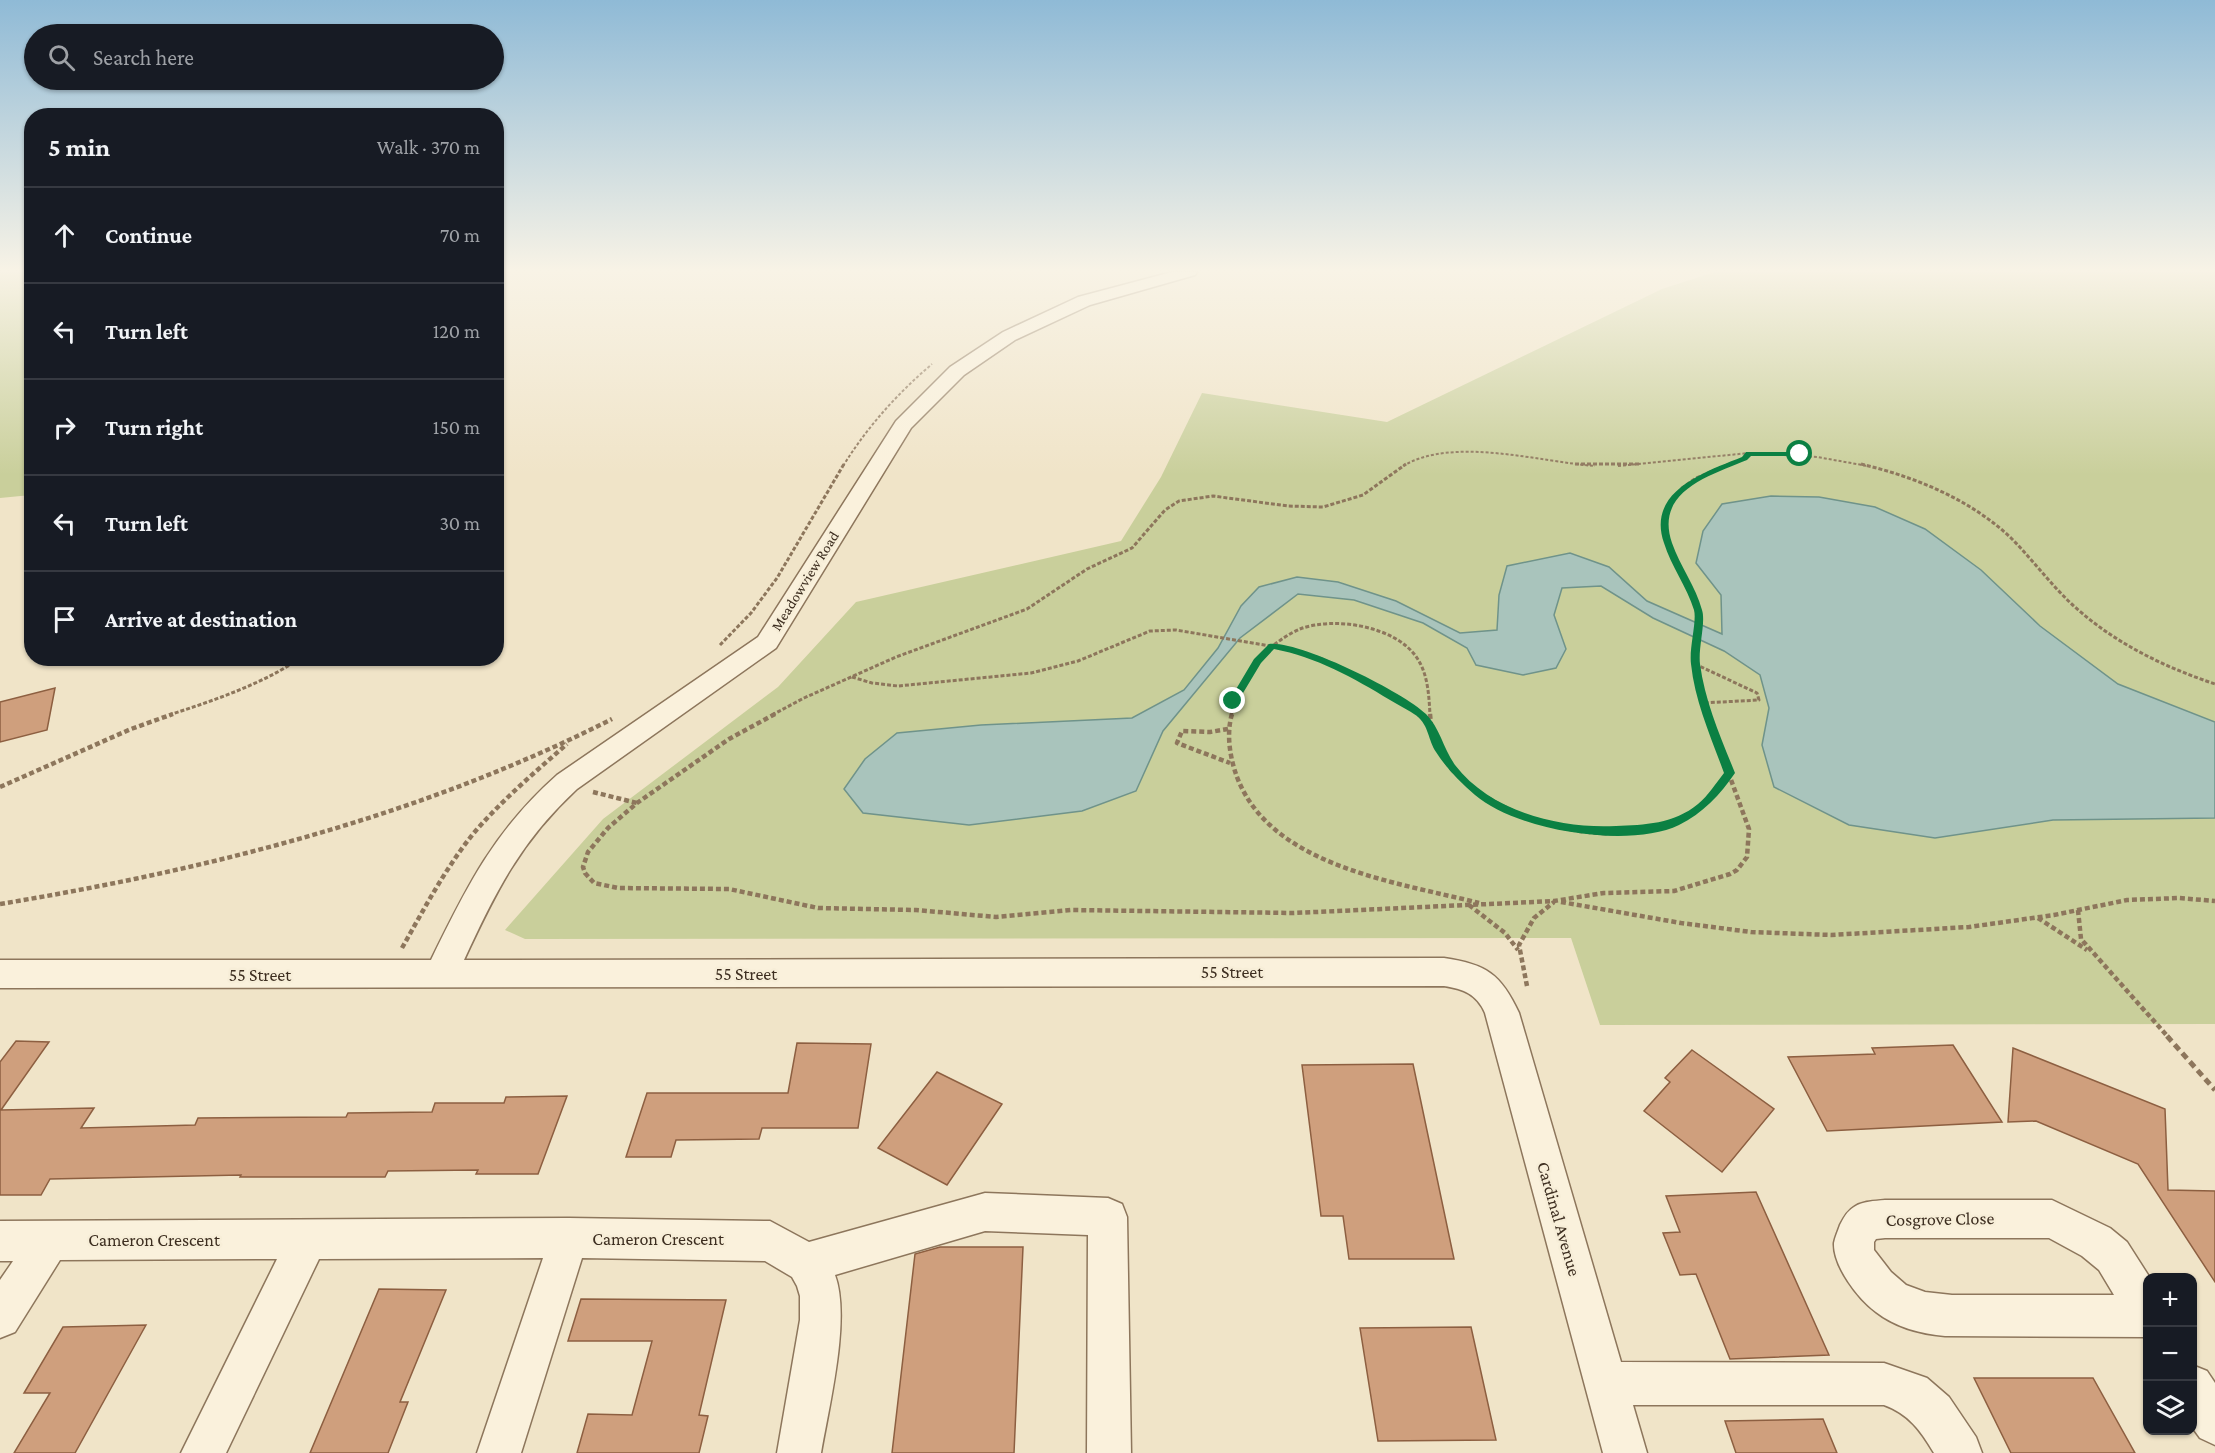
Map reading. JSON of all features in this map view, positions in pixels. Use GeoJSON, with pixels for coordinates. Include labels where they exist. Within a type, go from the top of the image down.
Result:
{"type":"FeatureCollection","features":[{"type":"Feature","properties":{"kind":"street","name":"Meadowview Road"},"geometry":{"type":"LineString","coordinates":[[440,975],[492,866],[518,831],[567,782],[767,642],[903,425],[957,371],[1004,340]]}},
{"type":"Feature","properties":{"kind":"street","name":"55 Street"},"geometry":{"type":"LineString","coordinates":[[0,974],[1444,972],[1462,974],[1488,987]]}},
{"type":"Feature","properties":{"kind":"street","name":"Cardinal Avenue"},"geometry":{"type":"LineString","coordinates":[[1488,987],[1497,999],[1502,1013],[1625,1453]]}},
{"type":"Feature","properties":{"kind":"street"},"geometry":{"type":"LineString","coordinates":[[799,1453],[821,1320],[820,1296],[816,1278],[806,1263],[985,1212],[1108,1217],[1109,1453]]}},
{"type":"Feature","properties":{"kind":"street","name":"Cosgrove Close"},"geometry":{"type":"LineString","coordinates":[[2052,1219],[2096,1242],[2113,1256],[2148,1314],[1952,1316],[1926,1314],[1896,1302],[1878,1288],[1862,1267],[1853,1247],[1857,1232],[1866,1221],[2052,1219]]}},
{"type":"Feature","properties":{"kind":"street"},"geometry":{"type":"LineString","coordinates":[[499,1453],[569,1238]]}},
{"type":"Feature","properties":{"kind":"street","name":"Cameron Crescent"},"geometry":{"type":"LineString","coordinates":[[0,1241],[569,1238],[770,1241],[806,1263]]}},
{"type":"Feature","properties":{"kind":"street"},"geometry":{"type":"LineString","coordinates":[[203,1453],[308,1239]]}},
{"type":"Feature","properties":{"kind":"street"},"geometry":{"type":"LineString","coordinates":[[0,1317],[50,1240]]}},
{"type":"Feature","properties":{"kind":"street"},"geometry":{"type":"LineString","coordinates":[[1605,1383],[1884,1384],[1912,1393],[1934,1412],[1960,1453]]}},
{"type":"Feature","properties":{"kind":"street"},"geometry":{"type":"LineString","coordinates":[[2197,1393],[2215,1423]]}},
{"type":"Feature","properties":{"kind":"path"},"geometry":{"type":"LineString","coordinates":[[1749,453],[1745,458],[1696,478],[1682,488],[1666,513],[1665,529],[1668,543],[1699,612],[1695,664],[1703,703],[1749,829],[1747,856],[1737,870],[1713,880],[1674,891],[1604,893],[1554,901],[1275,913],[1103,909],[996,917],[916,910],[819,908],[742,891],[618,888],[594,883],[588,877],[584,867],[588,852],[608,828],[638,803],[729,739],[804,698],[896,657],[1027,609],[1047,599],[1089,567],[1131,549],[1143,539],[1163,511],[1181,500],[1210,497],[1293,507],[1323,507],[1364,494],[1411,460],[1438,454],[1472,454],[1599,466],[1658,464],[1749,453],[1800,454],[1844,460],[1905,476],[1939,490],[1973,509],[2003,531],[2050,585],[2116,637],[2158,663],[2215,684]]}},
{"type":"Feature","properties":{"kind":"path"},"geometry":{"type":"LineString","coordinates":[[1484,904],[1366,872],[1300,847],[1259,817],[1237,782],[1230,763],[1228,729],[1233,701],[1257,661],[1272,646],[1304,628],[1337,622],[1365,626],[1391,636],[1411,649],[1420,662],[1425,677],[1431,726],[1444,758],[1481,795],[1522,817],[1563,828],[1620,832],[1649,829],[1673,823],[1701,807],[1730,773]]}},
{"type":"Feature","properties":{"kind":"path"},"geometry":{"type":"LineString","coordinates":[[851,677],[872,683],[898,686],[1011,675],[1078,661],[1122,640],[1150,631],[1176,630],[1306,653],[1353,673],[1420,714],[1431,726]]}},
{"type":"Feature","properties":{"kind":"path"},"geometry":{"type":"LineString","coordinates":[[1695,664],[1757,693],[1759,700],[1703,703]]}},
{"type":"Feature","properties":{"kind":"path"},"geometry":{"type":"LineString","coordinates":[[0,787],[33,775],[130,730],[234,693],[290,666]]}},
{"type":"Feature","properties":{"kind":"path"},"geometry":{"type":"LineString","coordinates":[[1228,729],[1210,732],[1182,730],[1177,742],[1230,763]]}},
{"type":"Feature","properties":{"kind":"path"},"geometry":{"type":"LineString","coordinates":[[386,975],[446,872],[474,834],[511,794],[571,740]]}},
{"type":"Feature","properties":{"kind":"path"},"geometry":{"type":"LineString","coordinates":[[0,904],[143,878],[292,841],[370,819],[462,788],[543,754]]}},
{"type":"Feature","properties":{"kind":"path"},"geometry":{"type":"LineString","coordinates":[[1459,897],[1505,933],[1518,951],[1527,986]]}},
{"type":"Feature","properties":{"kind":"path"},"geometry":{"type":"LineString","coordinates":[[1518,951],[1527,927],[1541,910],[1554,901],[1681,923],[1782,934],[1876,933],[1969,927],[2037,918],[2127,900],[2153,898],[2215,901]]}},
{"type":"Feature","properties":{"kind":"path"},"geometry":{"type":"LineString","coordinates":[[2078,910],[2080,939],[2215,1090]]}},
{"type":"Feature","properties":{"kind":"path"},"geometry":{"type":"LineString","coordinates":[[2037,918],[2093,954]]}},
{"type":"Feature","properties":{"kind":"green space"},"geometry":{"type":"Polygon","coordinates":[[[0,340],[24,340],[24,496],[0,498],[0,340]]]}},
{"type":"Feature","properties":{"kind":"green space"},"geometry":{"type":"Polygon","coordinates":[[[1557,340],[2215,340],[2215,1024],[1600,1025],[1571,938],[525,939],[505,930],[603,819],[778,687],[856,602],[1121,541],[1161,477],[1202,393],[1387,422],[1557,340]]]}},
{"type":"Feature","properties":{"kind":"water"},"geometry":{"type":"Polygon","coordinates":[[[1771,496],[1819,497],[1875,507],[1925,529],[1981,570],[2040,626],[2118,684],[2215,722],[2215,818],[2053,820],[1935,838],[1849,825],[1774,787],[1762,745],[1769,708],[1760,675],[1724,651],[1653,618],[1601,586],[1562,588],[1554,615],[1566,649],[1556,668],[1523,675],[1476,665],[1467,648],[1423,623],[1354,600],[1298,594],[1240,638],[1163,731],[1136,791],[1082,811],[969,825],[863,813],[844,789],[865,759],[897,733],[981,725],[1132,718],[1184,690],[1218,648],[1241,606],[1259,587],[1297,577],[1338,582],[1396,601],[1460,633],[1497,630],[1499,595],[1507,566],[1570,553],[1609,567],[1647,601],[1722,634],[1721,595],[1696,563],[1703,531],[1722,504],[1771,496]]]}},
{"type":"Feature","properties":{"kind":"building"},"geometry":{"type":"Polygon","coordinates":[[[55,688],[47,730],[0,742],[0,702],[55,688]]]}},
{"type":"Feature","properties":{"kind":"building"},"geometry":{"type":"Polygon","coordinates":[[[16,1041],[49,1042],[1,1110],[94,1108],[81,1128],[195,1125],[198,1118],[346,1117],[348,1113],[432,1112],[435,1103],[504,1103],[506,1097],[567,1096],[538,1174],[476,1174],[478,1170],[388,1171],[385,1177],[240,1177],[241,1175],[50,1179],[41,1195],[0,1195],[0,1062],[16,1041]]]}},
{"type":"Feature","properties":{"kind":"building"},"geometry":{"type":"Polygon","coordinates":[[[797,1043],[871,1044],[858,1128],[762,1128],[759,1139],[676,1140],[671,1157],[626,1157],[647,1093],[788,1093],[797,1043]]]}},
{"type":"Feature","properties":{"kind":"building"},"geometry":{"type":"Polygon","coordinates":[[[1953,1045],[2002,1122],[1827,1131],[1788,1057],[1875,1054],[1872,1048],[1953,1045]]]}},
{"type":"Feature","properties":{"kind":"building"},"geometry":{"type":"Polygon","coordinates":[[[2013,1048],[2165,1109],[2168,1190],[2215,1191],[2215,1282],[2138,1164],[2036,1121],[2008,1122],[2013,1048]]]}},
{"type":"Feature","properties":{"kind":"building"},"geometry":{"type":"Polygon","coordinates":[[[1692,1050],[1774,1109],[1722,1172],[1644,1111],[1670,1082],[1665,1078],[1692,1050]]]}},
{"type":"Feature","properties":{"kind":"building"},"geometry":{"type":"Polygon","coordinates":[[[1413,1064],[1454,1259],[1349,1259],[1343,1216],[1321,1216],[1302,1065],[1413,1064]]]}},
{"type":"Feature","properties":{"kind":"building"},"geometry":{"type":"Polygon","coordinates":[[[937,1072],[1002,1104],[947,1185],[878,1148],[937,1072]]]}},
{"type":"Feature","properties":{"kind":"building"},"geometry":{"type":"Polygon","coordinates":[[[1756,1192],[1829,1355],[1730,1359],[1696,1274],[1680,1275],[1663,1233],[1680,1232],[1666,1196],[1756,1192]]]}},
{"type":"Feature","properties":{"kind":"building"},"geometry":{"type":"Polygon","coordinates":[[[940,1247],[1023,1247],[1014,1453],[892,1453],[915,1254],[940,1247]]]}},
{"type":"Feature","properties":{"kind":"building"},"geometry":{"type":"Polygon","coordinates":[[[379,1289],[446,1290],[400,1402],[408,1402],[388,1453],[310,1453],[379,1289]]]}},
{"type":"Feature","properties":{"kind":"building"},"geometry":{"type":"Polygon","coordinates":[[[581,1299],[726,1300],[699,1415],[708,1416],[699,1453],[577,1453],[588,1414],[632,1415],[652,1341],[568,1341],[581,1299]]]}},
{"type":"Feature","properties":{"kind":"building"},"geometry":{"type":"Polygon","coordinates":[[[146,1325],[75,1453],[14,1453],[50,1393],[24,1393],[63,1327],[146,1325]]]}},
{"type":"Feature","properties":{"kind":"building"},"geometry":{"type":"Polygon","coordinates":[[[1471,1327],[1496,1440],[1378,1441],[1360,1328],[1471,1327]]]}},
{"type":"Feature","properties":{"kind":"building"},"geometry":{"type":"Polygon","coordinates":[[[1974,1378],[2093,1378],[2135,1453],[2011,1453],[1974,1378]]]}},
{"type":"Feature","properties":{"kind":"building"},"geometry":{"type":"Polygon","coordinates":[[[1823,1419],[1837,1453],[1736,1453],[1725,1421],[1823,1419]]]}},
{"type":"Feature","properties":{"kind":"route"},"geometry":{"type":"LineString","coordinates":[[1233,701],[1257,661],[1272,646],[1306,653],[1353,673],[1420,714],[1431,726],[1438,748],[1453,770],[1481,795],[1504,809],[1544,824],[1593,831],[1620,832],[1649,829],[1673,823],[1701,807],[1720,788],[1730,773],[1703,703],[1695,664],[1699,612],[1668,543],[1665,529],[1666,513],[1682,488],[1696,478],[1745,458],[1749,453],[1800,454]]}}]}
